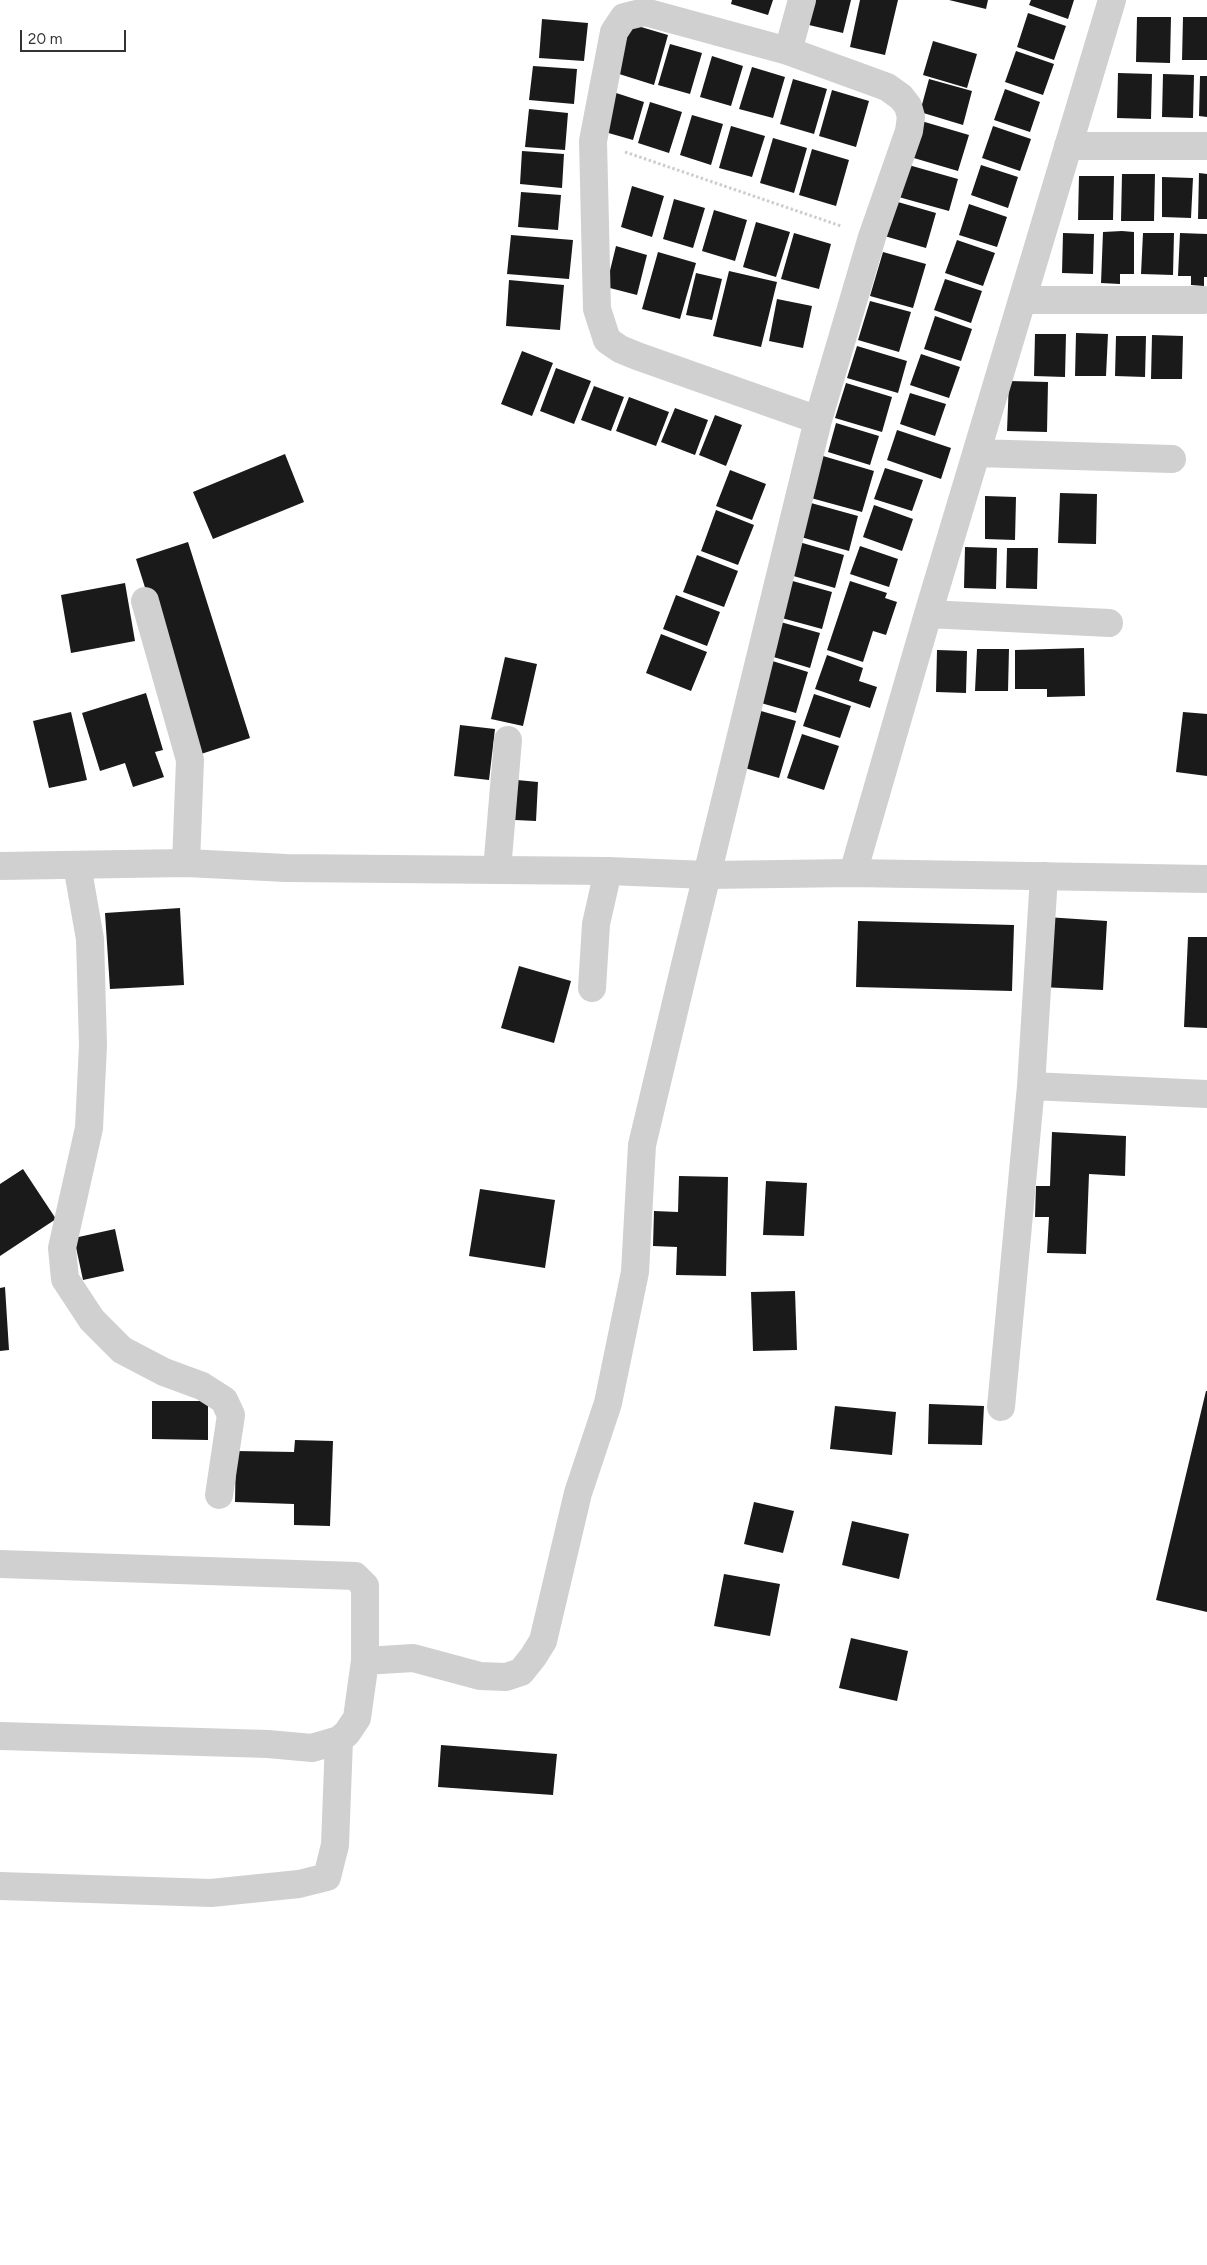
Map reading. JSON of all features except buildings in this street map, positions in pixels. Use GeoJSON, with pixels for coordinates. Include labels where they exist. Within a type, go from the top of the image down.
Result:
{"type":"FeatureCollection","features":[{"type":"Feature","properties":{"kind":"street"},"geometry":{"type":"LineString","coordinates":[[788,51],[802,0]]}},
{"type":"Feature","properties":{"kind":"street"},"geometry":{"type":"LineString","coordinates":[[853,873],[928,614],[1112,0]]}},
{"type":"Feature","properties":{"kind":"street"},"geometry":{"type":"LineString","coordinates":[[365,1661],[413,1658],[480,1676],[506,1677],[521,1672],[543,1641],[578,1493],[608,1403],[635,1272],[642,1145],[707,875],[818,420],[872,237],[909,131],[911,117],[908,106],[901,97],[887,87],[788,51],[645,12],[624,18],[614,32],[593,141],[597,309],[607,340],[620,349],[637,356],[818,420]]}},
{"type":"Feature","properties":{"kind":"street"},"geometry":{"type":"LineString","coordinates":[[1068,146],[1207,146]]}},
{"type":"Feature","properties":{"kind":"street"},"geometry":{"type":"LineString","coordinates":[[1023,300],[1203,300]]}},
{"type":"Feature","properties":{"kind":"street"},"geometry":{"type":"LineString","coordinates":[[977,453],[1172,459]]}},
{"type":"Feature","properties":{"kind":"street"},"geometry":{"type":"LineString","coordinates":[[145,601],[190,760],[186,863]]}},
{"type":"Feature","properties":{"kind":"street"},"geometry":{"type":"LineString","coordinates":[[928,614],[1110,623]]}},
{"type":"Feature","properties":{"kind":"street"},"geometry":{"type":"LineString","coordinates":[[497,870],[508,740]]}},
{"type":"Feature","properties":{"kind":"street"},"geometry":{"type":"LineString","coordinates":[[0,866],[186,863],[286,868],[608,871],[707,875],[853,873],[1207,879]]}},
{"type":"Feature","properties":{"kind":"street"},"geometry":{"type":"LineString","coordinates":[[77,865],[90,939],[93,1045],[89,1128],[62,1248],[65,1279],[92,1320],[122,1350],[164,1372],[202,1386],[224,1400],[231,1415],[219,1495]]}},
{"type":"Feature","properties":{"kind":"street"},"geometry":{"type":"LineString","coordinates":[[592,988],[596,924],[608,871]]}},
{"type":"Feature","properties":{"kind":"street"},"geometry":{"type":"LineString","coordinates":[[1001,1407],[1031,1086],[1044,876]]}},
{"type":"Feature","properties":{"kind":"street"},"geometry":{"type":"LineString","coordinates":[[1031,1086],[1207,1094]]}},
{"type":"Feature","properties":{"kind":"street"},"geometry":{"type":"LineString","coordinates":[[0,1564],[355,1576],[365,1586],[365,1661],[357,1718],[347,1733],[338,1740],[312,1748],[268,1744],[0,1736]]}},
{"type":"Feature","properties":{"kind":"street"},"geometry":{"type":"LineString","coordinates":[[0,1886],[211,1893],[300,1884],[327,1877],[335,1845],[338,1740]]}},
{"type":"Feature","properties":{"kind":"path"},"geometry":{"type":"LineString","coordinates":[[593,141],[872,237]]}}]}
